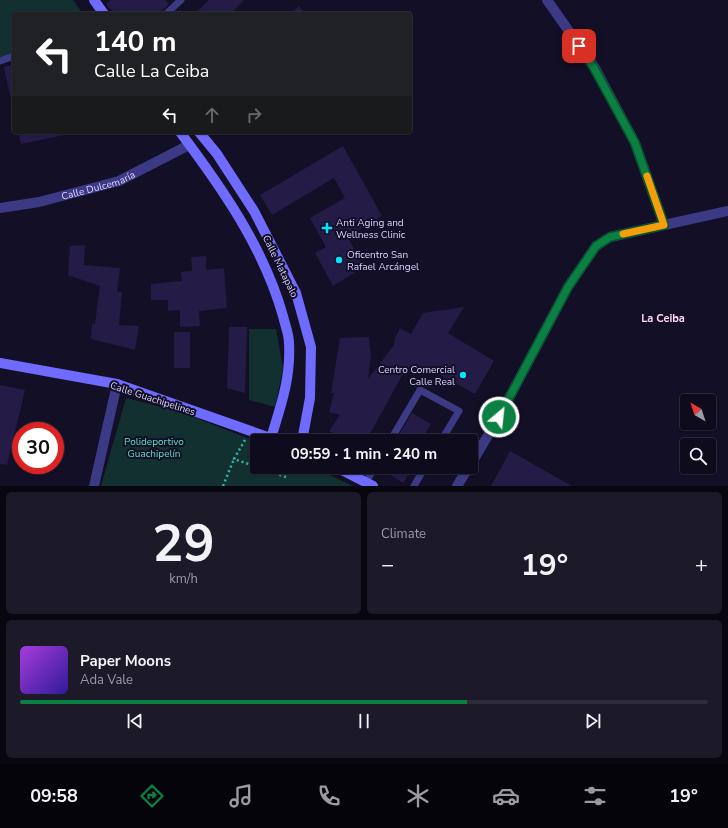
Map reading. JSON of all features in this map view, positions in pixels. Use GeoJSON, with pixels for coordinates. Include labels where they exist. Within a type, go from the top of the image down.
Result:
{"type":"FeatureCollection","features":[{"type":"Feature","properties":{"kind":"street"},"geometry":{"type":"LineString","coordinates":[[94,0],[103,12]]}},
{"type":"Feature","properties":{"kind":"street"},"geometry":{"type":"LineString","coordinates":[[547,0],[594,68],[635,143],[664,225]]}},
{"type":"Feature","properties":{"kind":"street","name":"Calle Matapalo"},"geometry":{"type":"LineString","coordinates":[[182,134],[204,163],[240,218],[277,296],[290,342],[287,386],[276,434]]}},
{"type":"Feature","properties":{"kind":"street","name":"Calle Matapalo"},"geometry":{"type":"LineString","coordinates":[[201,134],[217,154],[254,211],[296,293],[311,347],[310,398],[303,434]]}},
{"type":"Feature","properties":{"kind":"street","name":"Calle Dulcemaría"},"geometry":{"type":"LineString","coordinates":[[0,208],[39,202],[118,181],[190,145]]}},
{"type":"Feature","properties":{"kind":"street"},"geometry":{"type":"LineString","coordinates":[[478,452],[499,417],[568,287],[596,246],[610,237],[728,211]]}},
{"type":"Feature","properties":{"kind":"street","name":"Calle Guachipelines"},"geometry":{"type":"LineString","coordinates":[[0,363],[117,384],[260,434]]}},
{"type":"Feature","properties":{"kind":"street"},"geometry":{"type":"LineString","coordinates":[[94,486],[117,384]]}},
{"type":"Feature","properties":{"kind":"street"},"geometry":{"type":"LineString","coordinates":[[350,474],[370,484]]}},
{"type":"Feature","properties":{"kind":"street"},"geometry":{"type":"LineString","coordinates":[[457,486],[465,474]]}},
{"type":"Feature","properties":{"kind":"lane"},"geometry":{"type":"LineString","coordinates":[[168,12],[181,0]]}},
{"type":"Feature","properties":{"kind":"lane"},"geometry":{"type":"LineString","coordinates":[[0,61],[12,57]]}},
{"type":"Feature","properties":{"kind":"lane"},"geometry":{"type":"LineString","coordinates":[[394,434],[420,390],[459,412],[445,434]]}},
{"type":"Feature","properties":{"kind":"lane"},"geometry":{"type":"LineString","coordinates":[[370,484],[372,474]]}},
{"type":"Feature","properties":{"kind":"lane"},"geometry":{"type":"LineString","coordinates":[[414,486],[421,474]]}},
{"type":"Feature","properties":{"kind":"path"},"geometry":{"type":"LineString","coordinates":[[223,486],[248,430]]}},
{"type":"Feature","properties":{"kind":"path"},"geometry":{"type":"LineString","coordinates":[[234,459],[286,477]]}},
{"type":"Feature","properties":{"kind":"green space"},"geometry":{"type":"Polygon","coordinates":[[[0,0],[73,0],[82,12],[12,12],[12,56],[0,60],[0,0]]]}},
{"type":"Feature","properties":{"kind":"green space"},"geometry":{"type":"Polygon","coordinates":[[[249,329],[276,329],[283,368],[275,407],[249,400],[249,329]]]}},
{"type":"Feature","properties":{"kind":"green space","name":"Polideportivo Guachipelín"},"geometry":{"type":"Polygon","coordinates":[[[126,398],[181,412],[250,439],[250,474],[328,474],[353,486],[101,486],[126,398]]]}},
{"type":"Feature","properties":{"kind":"building"},"geometry":{"type":"Polygon","coordinates":[[[111,0],[165,0],[169,4],[160,12],[113,12],[106,4],[111,0]]]}},
{"type":"Feature","properties":{"kind":"building"},"geometry":{"type":"Polygon","coordinates":[[[209,0],[244,0],[233,12],[196,12],[209,0]]]}},
{"type":"Feature","properties":{"kind":"building"},"geometry":{"type":"Polygon","coordinates":[[[299,6],[304,12],[292,12],[299,6]]]}},
{"type":"Feature","properties":{"kind":"building"},"geometry":{"type":"Polygon","coordinates":[[[12,65],[12,104],[4,67],[12,65]]]}},
{"type":"Feature","properties":{"kind":"building"},"geometry":{"type":"Polygon","coordinates":[[[18,134],[69,134],[21,144],[18,134]]]}},
{"type":"Feature","properties":{"kind":"building"},"geometry":{"type":"Polygon","coordinates":[[[343,146],[382,216],[347,236],[364,267],[333,286],[315,253],[326,247],[310,218],[345,198],[334,178],[272,215],[260,195],[343,146]]]}},
{"type":"Feature","properties":{"kind":"building"},"geometry":{"type":"Polygon","coordinates":[[[85,245],[84,265],[120,268],[117,292],[122,292],[119,325],[139,326],[135,350],[91,339],[92,324],[95,324],[100,286],[68,275],[70,246],[85,245]]]}},
{"type":"Feature","properties":{"kind":"building"},"geometry":{"type":"Polygon","coordinates":[[[206,256],[206,270],[224,268],[227,308],[199,311],[200,326],[180,327],[180,310],[168,311],[168,300],[151,300],[151,284],[182,281],[181,272],[192,271],[191,257],[206,256]]]}},
{"type":"Feature","properties":{"kind":"building","name":"Centro Comercial Calle Real"},"geometry":{"type":"Polygon","coordinates":[[[464,307],[448,333],[494,361],[475,394],[424,366],[404,372],[370,434],[334,434],[329,431],[340,415],[329,412],[334,393],[331,393],[340,338],[369,337],[371,356],[368,379],[394,345],[395,338],[400,328],[411,334],[423,313],[464,307]]]}},
{"type":"Feature","properties":{"kind":"building"},"geometry":{"type":"Polygon","coordinates":[[[229,327],[247,327],[245,393],[227,388],[229,327]]]}},
{"type":"Feature","properties":{"kind":"building"},"geometry":{"type":"Polygon","coordinates":[[[174,332],[190,332],[190,368],[174,368],[174,332]]]}},
{"type":"Feature","properties":{"kind":"building"},"geometry":{"type":"Polygon","coordinates":[[[0,385],[25,390],[17,422],[12,422],[12,444],[7,465],[0,464],[0,385]]]}},
{"type":"Feature","properties":{"kind":"building"},"geometry":{"type":"Polygon","coordinates":[[[412,413],[431,424],[425,434],[399,434],[412,413]]]}},
{"type":"Feature","properties":{"kind":"building"},"geometry":{"type":"Polygon","coordinates":[[[510,451],[572,486],[491,486],[510,451]]]}},
{"type":"Feature","properties":{"kind":"building"},"geometry":{"type":"Polygon","coordinates":[[[389,474],[409,474],[403,483],[389,474]]]}},
{"type":"Feature","properties":{"kind":"slow traffic"},"geometry":{"type":"LineString","coordinates":[[623,234],[664,225],[647,176]]}},
{"type":"Feature","properties":{"kind":"place","name":"Anti Aging and Wellness Clinic"},"geometry":{"type":"Point","coordinates":[327,228]}},
{"type":"Feature","properties":{"kind":"place","name":"Oficentro San Rafael Arcángel"},"geometry":{"type":"Point","coordinates":[339,260]}},
{"type":"Feature","properties":{"kind":"place","name":"Centro Comercial Calle Real"},"geometry":{"type":"Point","coordinates":[463,375]}},
{"type":"Feature","properties":{"kind":"district","name":"La Ceiba"},"geometry":{"type":"Point","coordinates":[663,318]}},
{"type":"Feature","properties":{"kind":"route"},"geometry":{"type":"LineString","coordinates":[[499,417],[568,287],[596,246],[610,237],[664,225],[635,143],[594,68],[579,46]]}}]}
